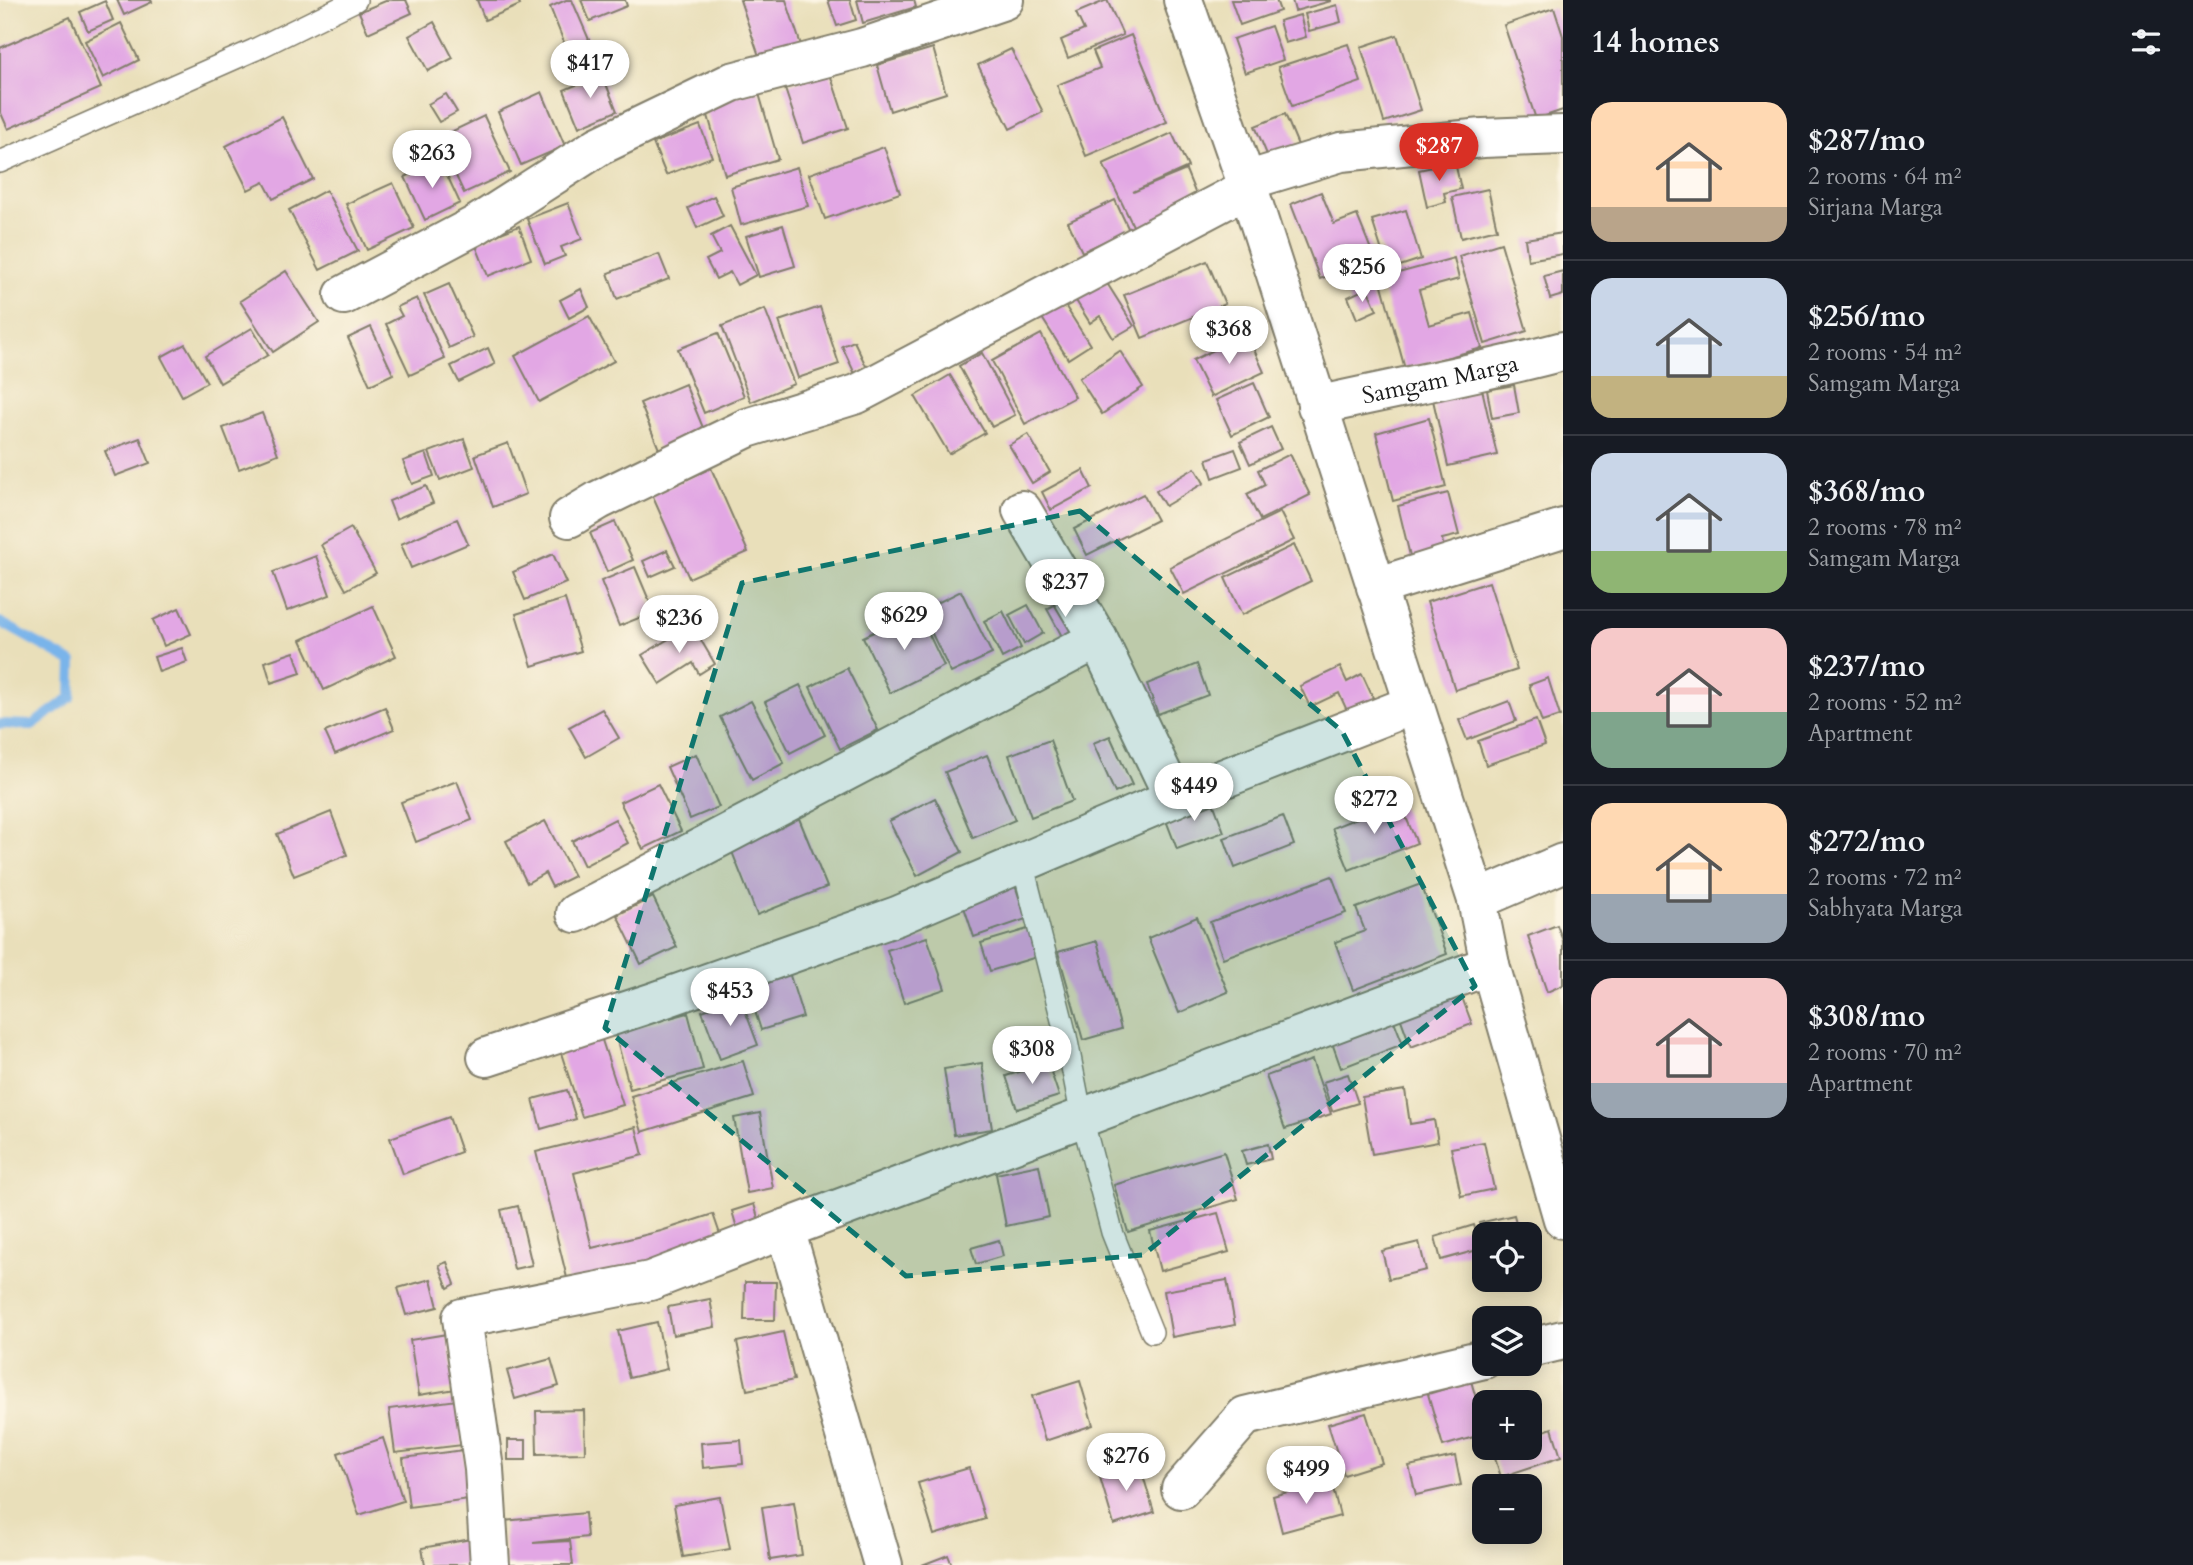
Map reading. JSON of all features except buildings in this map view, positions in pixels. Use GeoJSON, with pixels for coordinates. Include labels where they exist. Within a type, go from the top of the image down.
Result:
{"type":"FeatureCollection","features":[{"type":"Feature","properties":{"kind":"street"},"geometry":{"type":"LineString","coordinates":[[344,295],[476,225],[599,146],[732,82],[862,48],[1004,0]]}},
{"type":"Feature","properties":{"kind":"street"},"geometry":{"type":"LineString","coordinates":[[1183,0],[1247,184],[1477,900],[1490,965],[1563,1219]]}},
{"type":"Feature","properties":{"kind":"street"},"geometry":{"type":"LineString","coordinates":[[569,518],[747,428],[857,394],[1247,184],[1341,152],[1483,138],[1563,135]]}},
{"type":"Feature","properties":{"kind":"street","name":"Samgam Marga"},"geometry":{"type":"LineString","coordinates":[[1317,406],[1505,367],[1563,351]]}},
{"type":"Feature","properties":{"kind":"street"},"geometry":{"type":"LineString","coordinates":[[1022,510],[1098,639],[1174,798]]}},
{"type":"Feature","properties":{"kind":"street"},"geometry":{"type":"LineString","coordinates":[[1376,587],[1563,528]]}},
{"type":"Feature","properties":{"kind":"street"},"geometry":{"type":"LineString","coordinates":[[576,913],[1098,639]]}},
{"type":"Feature","properties":{"kind":"street"},"geometry":{"type":"LineString","coordinates":[[487,1057],[654,1002],[897,916],[1174,798],[1414,704]]}},
{"type":"Feature","properties":{"kind":"street"},"geometry":{"type":"LineString","coordinates":[[1477,900],[1563,863]]}},
{"type":"Feature","properties":{"kind":"street"},"geometry":{"type":"LineString","coordinates":[[491,1565],[484,1469],[463,1318],[650,1281],[1490,965]]}},
{"type":"Feature","properties":{"kind":"street"},"geometry":{"type":"LineString","coordinates":[[785,1229],[883,1565]]}},
{"type":"Feature","properties":{"kind":"street"},"geometry":{"type":"LineString","coordinates":[[1542,1345],[1563,1340]]}},
{"type":"Feature","properties":{"kind":"street"},"geometry":{"type":"LineString","coordinates":[[1181,1489],[1245,1416],[1472,1362]]}},
{"type":"Feature","properties":{"kind":"lane"},"geometry":{"type":"LineString","coordinates":[[0,162],[254,50],[356,0]]}},
{"type":"Feature","properties":{"kind":"lane"},"geometry":{"type":"LineString","coordinates":[[1023,862],[1066,1036],[1082,1118],[1112,1231],[1152,1332]]}},
{"type":"Feature","properties":{"kind":"highlighted area"},"geometry":{"type":"Polygon","coordinates":[[[1080,511],[1342,731],[1475,986],[1143,1255],[906,1276],[605,1028],[742,583],[1080,511]]]}},
{"type":"Feature","properties":{"kind":"waterway"},"geometry":{"type":"LineString","coordinates":[[0,622],[72,662],[71,697],[32,725],[0,724]]}}]}
